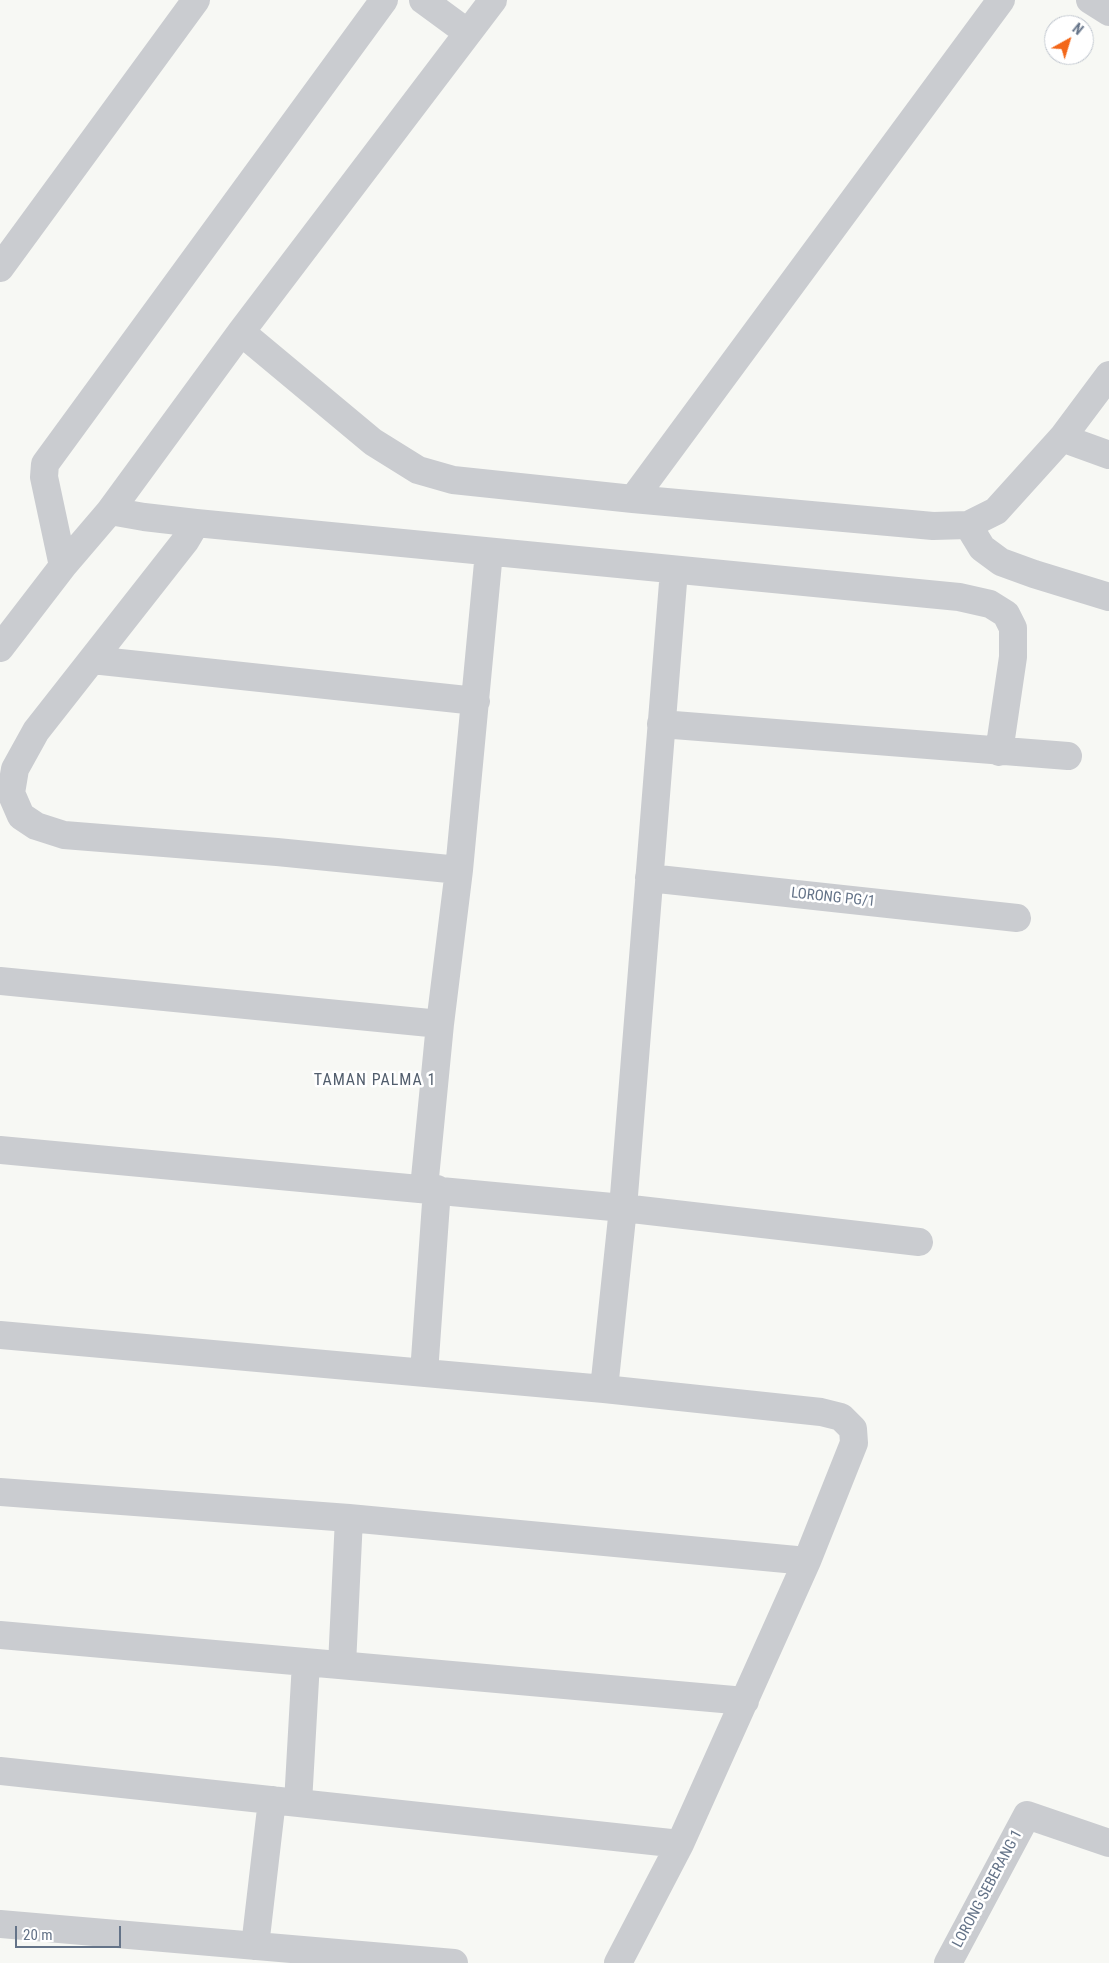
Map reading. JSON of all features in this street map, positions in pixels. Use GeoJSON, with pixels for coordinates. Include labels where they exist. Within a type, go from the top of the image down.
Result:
{"type":"FeatureCollection","features":[{"type":"Feature","properties":{"kind":"street"},"geometry":{"type":"LineString","coordinates":[[0,268],[196,0]]}},
{"type":"Feature","properties":{"kind":"street"},"geometry":{"type":"LineString","coordinates":[[63,566],[44,477],[45,464],[384,0]]}},
{"type":"Feature","properties":{"kind":"street"},"geometry":{"type":"LineString","coordinates":[[423,0],[468,33]]}},
{"type":"Feature","properties":{"kind":"street"},"geometry":{"type":"LineString","coordinates":[[0,648],[63,566],[110,511],[241,332],[493,0]]}},
{"type":"Feature","properties":{"kind":"street"},"geometry":{"type":"LineString","coordinates":[[633,499],[1001,0]]}},
{"type":"Feature","properties":{"kind":"street"},"geometry":{"type":"LineString","coordinates":[[1090,0],[1109,12]]}},
{"type":"Feature","properties":{"kind":"street"},"geometry":{"type":"LineString","coordinates":[[241,332],[373,442],[418,470],[453,480],[633,499],[933,526],[968,525],[996,511],[1062,438],[1109,376]]}},
{"type":"Feature","properties":{"kind":"street"},"geometry":{"type":"LineString","coordinates":[[1062,438],[1109,455]]}},
{"type":"Feature","properties":{"kind":"street"},"geometry":{"type":"LineString","coordinates":[[110,511],[196,523],[959,597],[990,604],[1006,614],[1013,628],[1013,657],[998,752]]}},
{"type":"Feature","properties":{"kind":"street"},"geometry":{"type":"LineString","coordinates":[[196,523],[186,540],[36,731],[15,769],[11,793],[21,816],[36,826],[64,835],[267,851],[459,870]]}},
{"type":"Feature","properties":{"kind":"street"},"geometry":{"type":"LineString","coordinates":[[968,525],[982,548],[1001,562],[1109,597]]}},
{"type":"Feature","properties":{"kind":"street"},"geometry":{"type":"LineString","coordinates":[[424,1373],[430,1189],[440,1024],[459,870],[490,552]]}},
{"type":"Feature","properties":{"kind":"street"},"geometry":{"type":"LineString","coordinates":[[604,1389],[623,1208],[674,570]]}},
{"type":"Feature","properties":{"kind":"street"},"geometry":{"type":"LineString","coordinates":[[92,660],[476,701]]}},
{"type":"Feature","properties":{"kind":"street"},"geometry":{"type":"LineString","coordinates":[[662,724],[998,752],[1068,756]]}},
{"type":"Feature","properties":{"kind":"street","name":"LORONG PG/1"},"geometry":{"type":"LineString","coordinates":[[649,878],[1018,918]]}},
{"type":"Feature","properties":{"kind":"street"},"geometry":{"type":"LineString","coordinates":[[0,981],[440,1024]]}},
{"type":"Feature","properties":{"kind":"street"},"geometry":{"type":"LineString","coordinates":[[0,1150],[623,1208],[919,1242]]}},
{"type":"Feature","properties":{"kind":"street"},"geometry":{"type":"LineString","coordinates":[[0,1335],[604,1389],[821,1412],[841,1417],[852,1429],[854,1443],[807,1561],[680,1844],[618,1963]]}},
{"type":"Feature","properties":{"kind":"street"},"geometry":{"type":"LineString","coordinates":[[0,1492],[349,1518],[807,1561]]}},
{"type":"Feature","properties":{"kind":"street"},"geometry":{"type":"LineString","coordinates":[[342,1665],[349,1518]]}},
{"type":"Feature","properties":{"kind":"street"},"geometry":{"type":"LineString","coordinates":[[0,1635],[745,1701]]}},
{"type":"Feature","properties":{"kind":"street"},"geometry":{"type":"LineString","coordinates":[[255,1946],[285,1802],[306,1662]]}},
{"type":"Feature","properties":{"kind":"street"},"geometry":{"type":"LineString","coordinates":[[0,1771],[680,1844]]}},
{"type":"Feature","properties":{"kind":"street","name":"LORONG SEBERANG 1"},"geometry":{"type":"LineString","coordinates":[[948,1963],[1027,1815],[1109,1843]]}},
{"type":"Feature","properties":{"kind":"street"},"geometry":{"type":"LineString","coordinates":[[0,1924],[454,1963]]}},
{"type":"Feature","properties":{"kind":"district","name":"TAMAN PALMA 1"},"geometry":{"type":"Point","coordinates":[375,1081]}}]}
